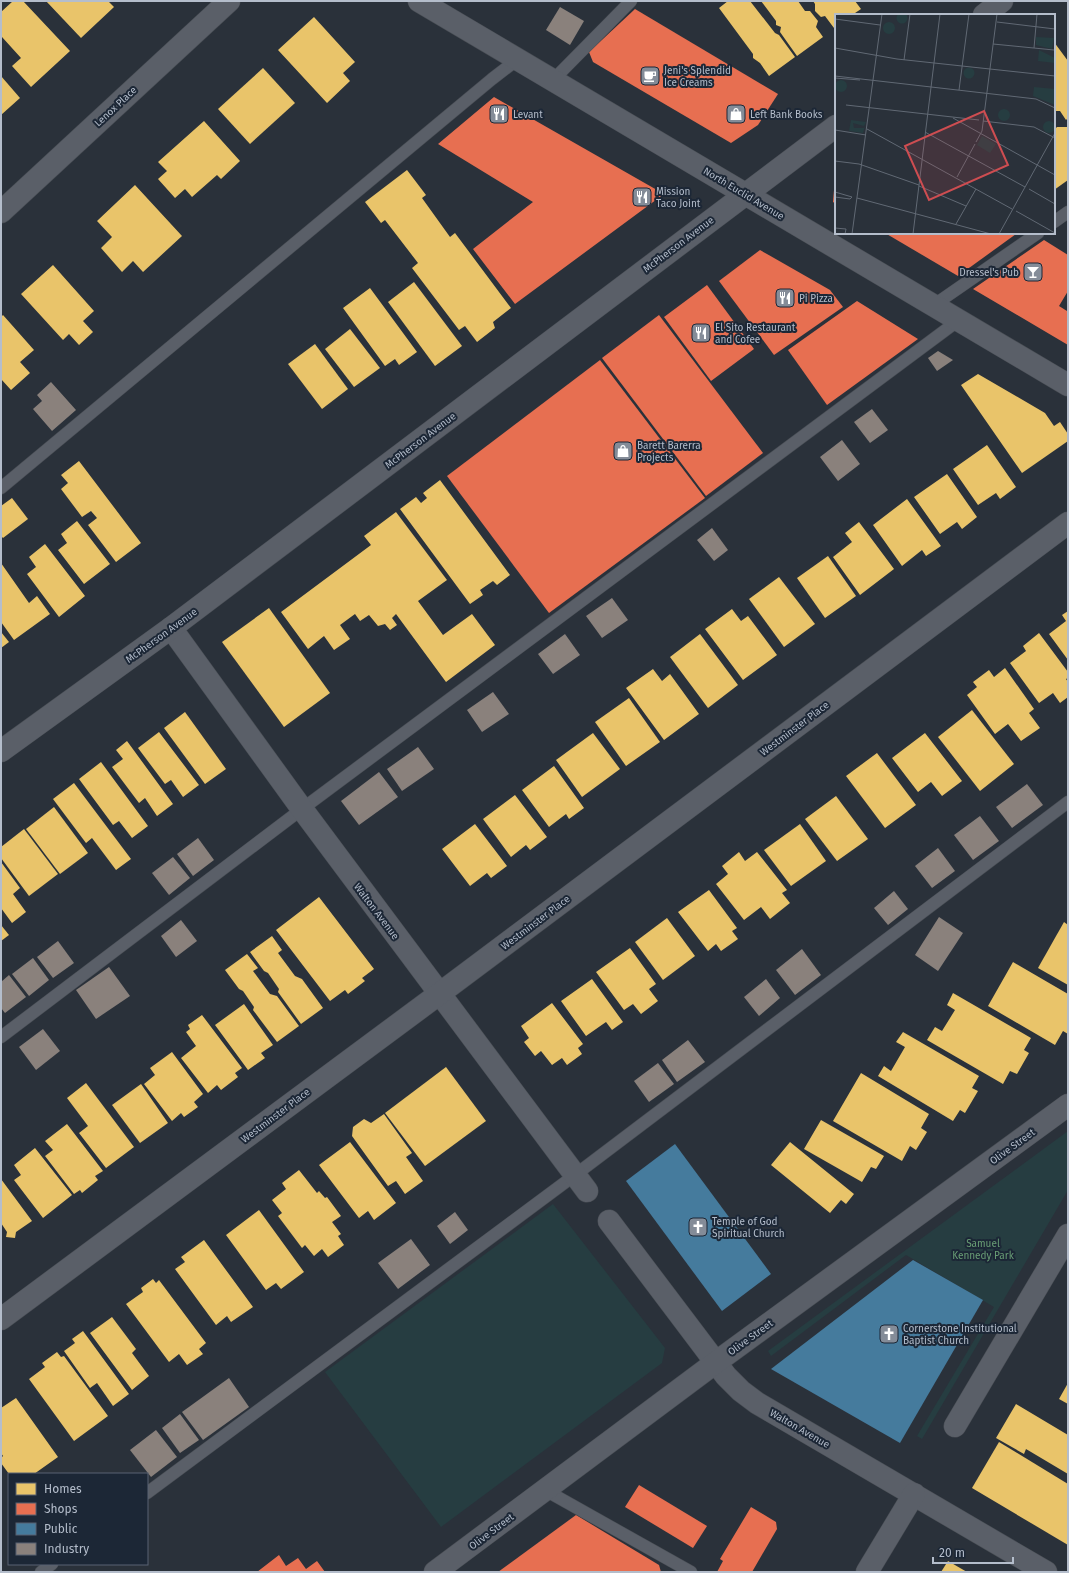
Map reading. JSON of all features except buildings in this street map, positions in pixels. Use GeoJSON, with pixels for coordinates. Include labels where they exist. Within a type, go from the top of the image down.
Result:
{"type":"FeatureCollection","features":[{"type":"Feature","properties":{"kind":"street","name":"Lenox Place"},"geometry":{"type":"LineString","coordinates":[[1,212],[229,1]]}},
{"type":"Feature","properties":{"kind":"street","name":"North Euclid Avenue"},"geometry":{"type":"LineString","coordinates":[[419,1],[1068,385]]}},
{"type":"Feature","properties":{"kind":"street"},"geometry":{"type":"LineString","coordinates":[[985,14],[1002,1]]}},
{"type":"Feature","properties":{"kind":"street","name":"McPherson Avenue"},"geometry":{"type":"LineString","coordinates":[[1,751],[171,628],[835,127]]}},
{"type":"Feature","properties":{"kind":"street","name":"Westminster Place"},"geometry":{"type":"LineString","coordinates":[[1,1319],[439,994],[1068,523]]}},
{"type":"Feature","properties":{"kind":"street","name":"Walton Avenue"},"geometry":{"type":"LineString","coordinates":[[171,628],[302,809],[581,1183]]}},
{"type":"Feature","properties":{"kind":"street","name":"Olive Street"},"geometry":{"type":"LineString","coordinates":[[435,1572],[715,1362],[1068,1105]]}},
{"type":"Feature","properties":{"kind":"street","name":"Walton Avenue"},"geometry":{"type":"LineString","coordinates":[[609,1221],[715,1362],[741,1391],[757,1403],[1046,1572]]}},
{"type":"Feature","properties":{"kind":"street"},"geometry":{"type":"LineString","coordinates":[[955,1426],[1068,1235]]}},
{"type":"Feature","properties":{"kind":"street"},"geometry":{"type":"LineString","coordinates":[[867,1572],[914,1494]]}},
{"type":"Feature","properties":{"kind":"lane"},"geometry":{"type":"LineString","coordinates":[[553,80],[631,1]]}},
{"type":"Feature","properties":{"kind":"lane"},"geometry":{"type":"LineString","coordinates":[[1,488],[518,59]]}},
{"type":"Feature","properties":{"kind":"lane"},"geometry":{"type":"LineString","coordinates":[[1055,221],[1068,212]]}},
{"type":"Feature","properties":{"kind":"lane"},"geometry":{"type":"LineString","coordinates":[[934,305],[1037,234]]}},
{"type":"Feature","properties":{"kind":"lane"},"geometry":{"type":"LineString","coordinates":[[1,1037],[302,809],[959,320]]}},
{"type":"Feature","properties":{"kind":"lane"},"geometry":{"type":"LineString","coordinates":[[148,1492],[581,1183],[1068,802]]}},
{"type":"Feature","properties":{"kind":"lane"},"geometry":{"type":"LineString","coordinates":[[545,1490],[685,1571]]}},
{"type":"Feature","properties":{"kind":"lane"},"geometry":{"type":"LineString","coordinates":[[41,1572],[51,1565]]}},
{"type":"Feature","properties":{"kind":"green space","name":"Samuel Kennedy Park"},"geometry":{"type":"Polygon","coordinates":[[[1068,1131],[1068,1190],[922,1439],[917,1436],[994,1307],[906,1255],[771,1356],[768,1351],[1068,1131]]]}},
{"type":"Feature","properties":{"kind":"green space"},"geometry":{"type":"Polygon","coordinates":[[[553,1204],[665,1348],[662,1363],[441,1527],[325,1372],[553,1204]]]}},
{"type":"Feature","properties":{"kind":"place","name":"Jeni's Splendid Ice Creams"},"geometry":{"type":"Point","coordinates":[650,76]}},
{"type":"Feature","properties":{"kind":"place","name":"Levant"},"geometry":{"type":"Point","coordinates":[499,114]}},
{"type":"Feature","properties":{"kind":"place","name":"Left Bank Books"},"geometry":{"type":"Point","coordinates":[736,114]}},
{"type":"Feature","properties":{"kind":"place","name":"Mission Taco Joint"},"geometry":{"type":"Point","coordinates":[642,197]}},
{"type":"Feature","properties":{"kind":"place","name":"Dressel's Pub"},"geometry":{"type":"Point","coordinates":[1033,272]}},
{"type":"Feature","properties":{"kind":"place","name":"Pi Pizza"},"geometry":{"type":"Point","coordinates":[785,298]}},
{"type":"Feature","properties":{"kind":"place","name":"El Sito Restaurant and Cofee"},"geometry":{"type":"Point","coordinates":[701,333]}},
{"type":"Feature","properties":{"kind":"place","name":"Barett Barerra Projects"},"geometry":{"type":"Point","coordinates":[623,451]}},
{"type":"Feature","properties":{"kind":"place","name":"Temple of God Spiritual Church"},"geometry":{"type":"Point","coordinates":[698,1227]}},
{"type":"Feature","properties":{"kind":"place","name":"Cornerstone Institutional Baptist Church"},"geometry":{"type":"Point","coordinates":[889,1334]}}]}
